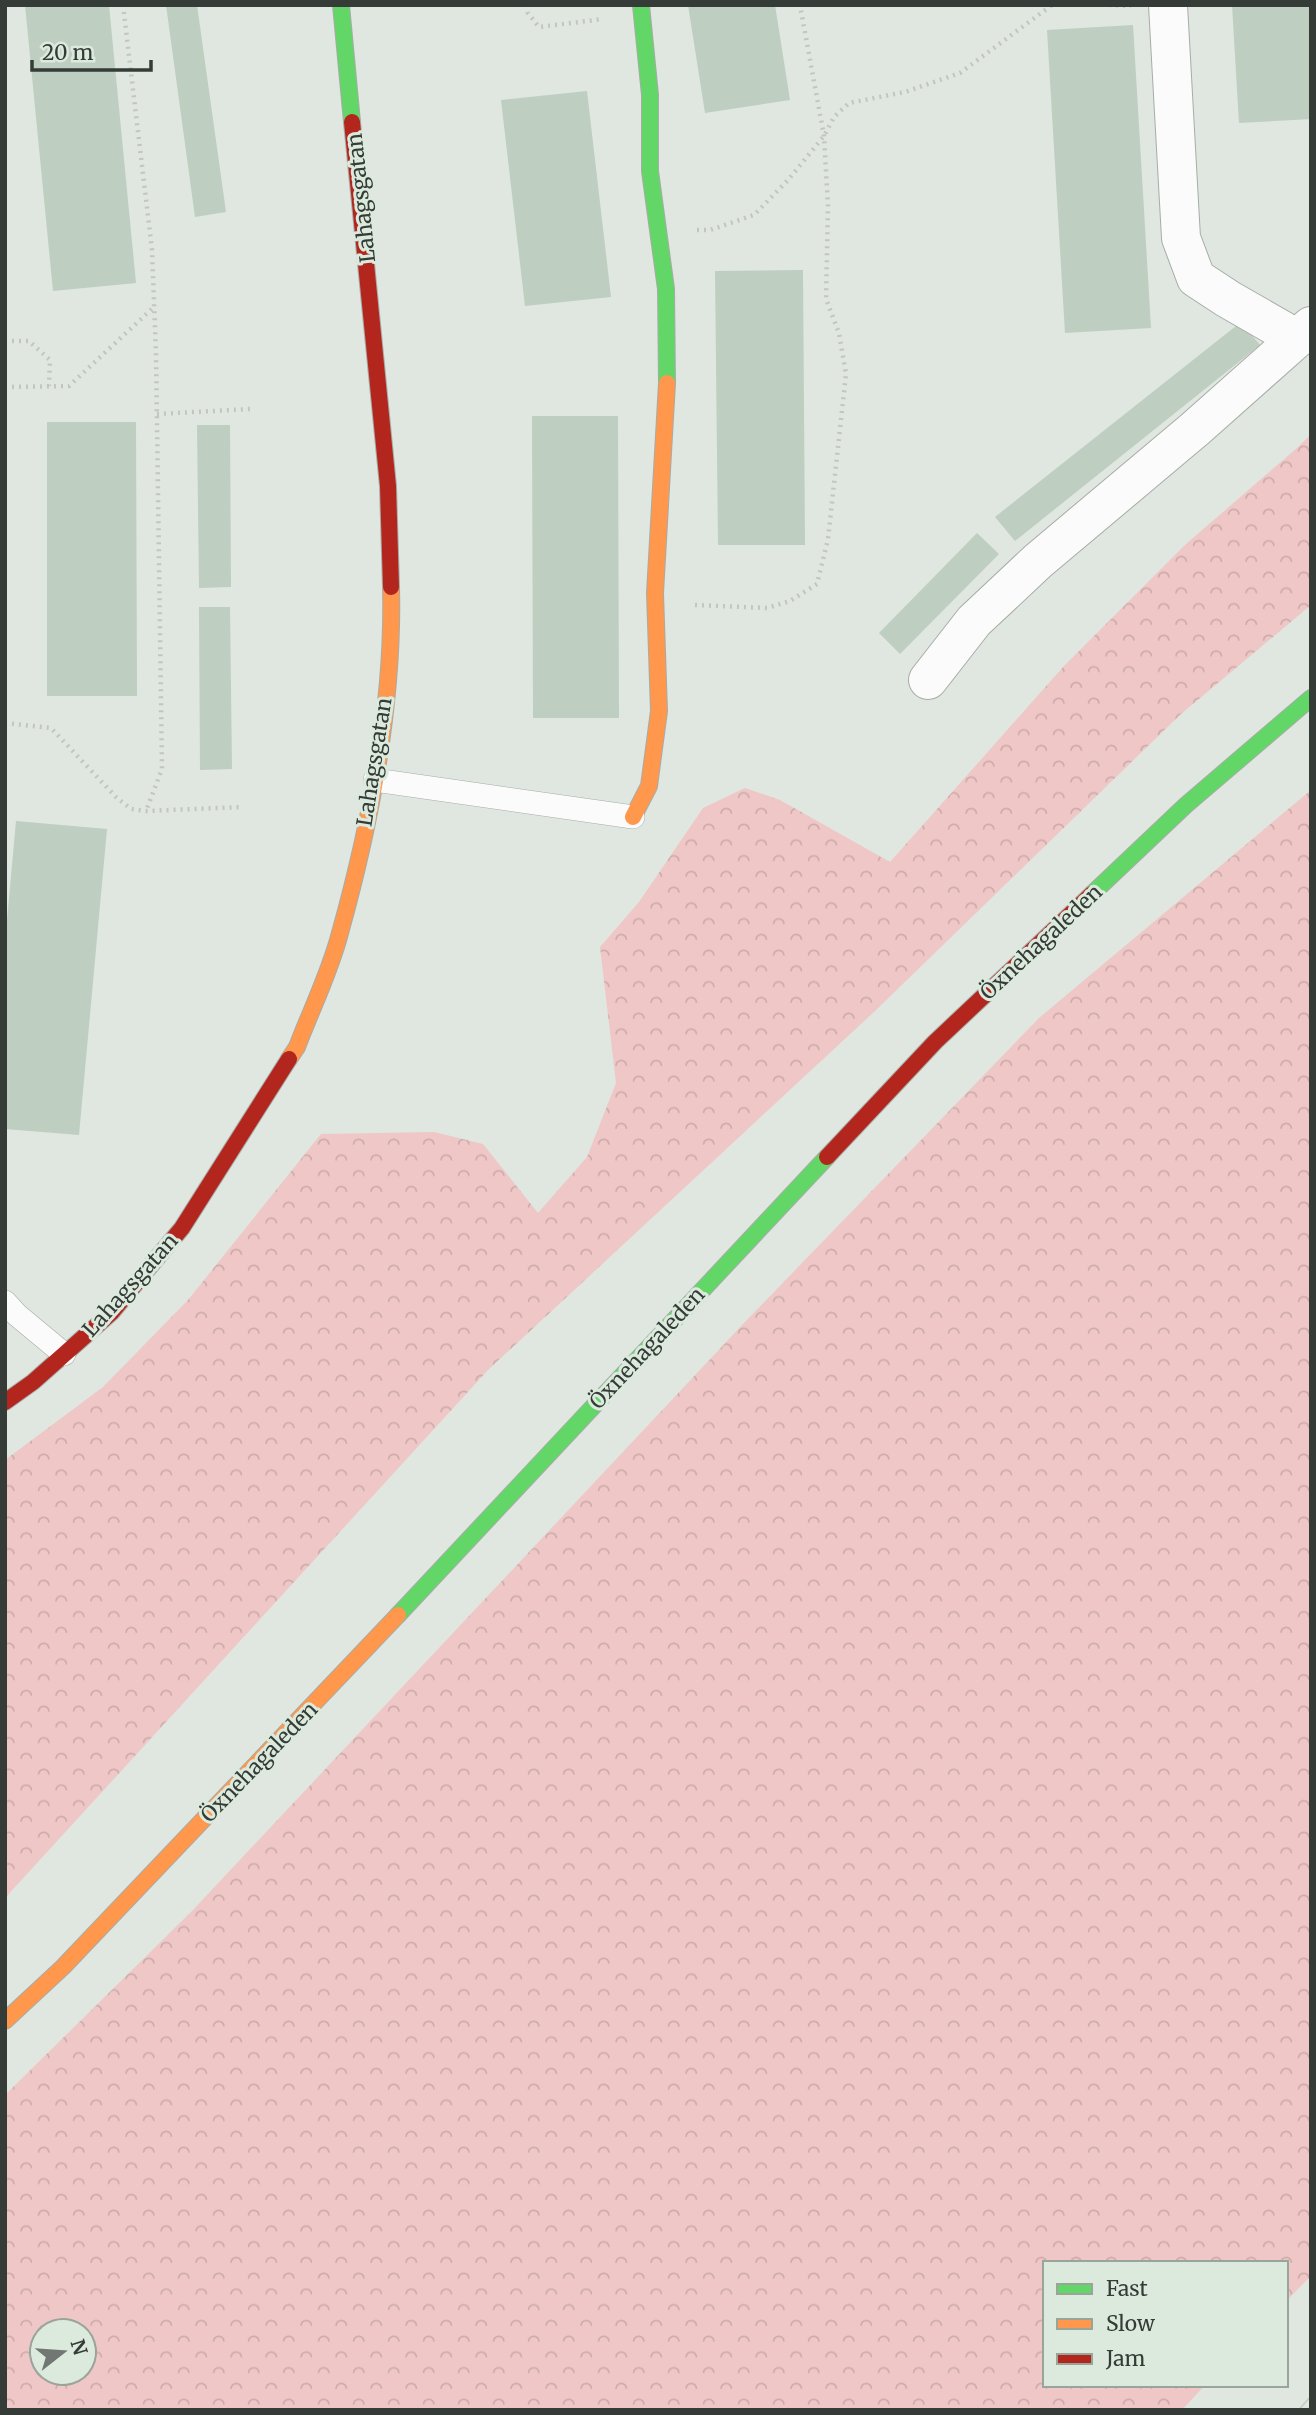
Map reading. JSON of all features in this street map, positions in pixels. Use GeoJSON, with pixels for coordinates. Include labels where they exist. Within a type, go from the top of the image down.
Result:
{"type":"FeatureCollection","features":[{"type":"Feature","properties":{"kind":"street","name":"Lahagsgatan"},"geometry":{"type":"LineString","coordinates":[[5,1402],[112,1312],[182,1228],[297,1047],[340,935],[375,780],[392,637],[388,486],[341,5]]}},
{"type":"Feature","properties":{"kind":"street"},"geometry":{"type":"LineString","coordinates":[[928,680],[974,621],[1038,561],[1195,429],[1303,332],[1196,278],[1181,238],[1168,5]]}},
{"type":"Feature","properties":{"kind":"street"},"geometry":{"type":"LineString","coordinates":[[633,817],[649,786],[659,711],[656,603],[667,404],[666,289],[650,171],[650,95],[641,10]]}},
{"type":"Feature","properties":{"kind":"street","name":"Öxnehagaleden"},"geometry":{"type":"LineString","coordinates":[[5,2021],[63,1967],[237,1785],[935,1042],[1186,805],[1311,698]]}},
{"type":"Feature","properties":{"kind":"lane"},"geometry":{"type":"LineString","coordinates":[[375,780],[633,817]]}},
{"type":"Feature","properties":{"kind":"lane"},"geometry":{"type":"LineString","coordinates":[[5,1302],[64,1354]]}},
{"type":"Feature","properties":{"kind":"path"},"geometry":{"type":"LineString","coordinates":[[123,5],[152,250],[154,306],[162,769],[146,811]]}},
{"type":"Feature","properties":{"kind":"path"},"geometry":{"type":"LineString","coordinates":[[527,5],[528,13],[538,27],[641,10]]}},
{"type":"Feature","properties":{"kind":"path"},"geometry":{"type":"LineString","coordinates":[[656,603],[767,608],[790,601],[817,584],[828,539],[846,374],[839,333],[826,299],[828,206],[824,136],[800,5]]}},
{"type":"Feature","properties":{"kind":"path"},"geometry":{"type":"LineString","coordinates":[[658,232],[710,230],[754,215],[788,180],[824,136],[834,117],[849,103],[905,92],[960,74],[1052,5]]}},
{"type":"Feature","properties":{"kind":"path"},"geometry":{"type":"LineString","coordinates":[[1109,5],[1135,5]]}},
{"type":"Feature","properties":{"kind":"path"},"geometry":{"type":"LineString","coordinates":[[5,387],[69,386],[154,306]]}},
{"type":"Feature","properties":{"kind":"path"},"geometry":{"type":"LineString","coordinates":[[5,341],[29,341],[50,360],[49,386]]}},
{"type":"Feature","properties":{"kind":"path"},"geometry":{"type":"LineString","coordinates":[[157,414],[250,410]]}},
{"type":"Feature","properties":{"kind":"path"},"geometry":{"type":"LineString","coordinates":[[5,723],[51,728],[116,797],[131,809],[146,811],[242,807]]}},
{"type":"Feature","properties":{"kind":"green space"},"geometry":{"type":"Polygon","coordinates":[[[1311,434],[1311,605],[1181,714],[875,1011],[488,1370],[5,1898],[5,1460],[103,1387],[188,1300],[321,1134],[434,1132],[483,1144],[538,1213],[587,1157],[616,1083],[600,947],[639,902],[703,808],[745,788],[780,800],[890,862],[1064,666],[1186,544],[1311,434]]]}},
{"type":"Feature","properties":{"kind":"green space"},"geometry":{"type":"Polygon","coordinates":[[[1311,790],[1311,2276],[1288,2299],[1288,2261],[1043,2261],[1043,2387],[1203,2387],[1182,2410],[5,2410],[5,2095],[192,1911],[744,1323],[1039,1018],[1311,790]]]}},
{"type":"Feature","properties":{"kind":"building"},"geometry":{"type":"Polygon","coordinates":[[[25,5],[109,5],[136,283],[53,291],[25,5]]]}},
{"type":"Feature","properties":{"kind":"building"},"geometry":{"type":"Polygon","coordinates":[[[166,5],[197,5],[226,212],[195,217],[166,5]]]}},
{"type":"Feature","properties":{"kind":"building"},"geometry":{"type":"Polygon","coordinates":[[[688,5],[775,5],[790,100],[705,113],[688,5]]]}},
{"type":"Feature","properties":{"kind":"building"},"geometry":{"type":"Polygon","coordinates":[[[1232,5],[1311,5],[1311,119],[1239,123],[1232,5]]]}},
{"type":"Feature","properties":{"kind":"building"},"geometry":{"type":"Polygon","coordinates":[[[1133,25],[1151,328],[1065,333],[1047,30],[1133,25]]]}},
{"type":"Feature","properties":{"kind":"building"},"geometry":{"type":"Polygon","coordinates":[[[587,91],[611,297],[525,306],[501,100],[587,91]]]}},
{"type":"Feature","properties":{"kind":"building"},"geometry":{"type":"Polygon","coordinates":[[[803,270],[805,545],[718,545],[715,271],[803,270]]]}},
{"type":"Feature","properties":{"kind":"building"},"geometry":{"type":"Polygon","coordinates":[[[1241,322],[1260,345],[1015,541],[995,517],[1241,322]]]}},
{"type":"Feature","properties":{"kind":"building"},"geometry":{"type":"Polygon","coordinates":[[[532,416],[618,416],[619,718],[533,718],[532,416]]]}},
{"type":"Feature","properties":{"kind":"building"},"geometry":{"type":"Polygon","coordinates":[[[47,422],[136,422],[137,696],[47,696],[47,422]]]}},
{"type":"Feature","properties":{"kind":"building"},"geometry":{"type":"Polygon","coordinates":[[[197,425],[230,425],[231,587],[199,588],[197,425]]]}},
{"type":"Feature","properties":{"kind":"building"},"geometry":{"type":"Polygon","coordinates":[[[977,533],[999,554],[900,654],[879,633],[977,533]]]}},
{"type":"Feature","properties":{"kind":"building"},"geometry":{"type":"Polygon","coordinates":[[[199,607],[230,607],[232,769],[200,770],[199,607]]]}},
{"type":"Feature","properties":{"kind":"building"},"geometry":{"type":"Polygon","coordinates":[[[16,821],[107,829],[79,1135],[5,1129],[5,942],[16,821]]]}},
{"type":"Feature","properties":{"kind":"railway"},"geometry":{"type":"LineString","coordinates":[[1303,2410],[1311,2401]]}},
{"type":"Feature","properties":{"kind":"traffic: fast"},"geometry":{"type":"LineString","coordinates":[[341,5],[352,122]]}},
{"type":"Feature","properties":{"kind":"traffic: fast"},"geometry":{"type":"LineString","coordinates":[[641,5],[650,95],[650,171],[666,289],[667,383]]}},
{"type":"Feature","properties":{"kind":"traffic: fast"},"geometry":{"type":"LineString","coordinates":[[1092,894],[1186,805],[1311,698]]}},
{"type":"Feature","properties":{"kind":"traffic: fast"},"geometry":{"type":"LineString","coordinates":[[398,1615],[827,1157]]}},
{"type":"Feature","properties":{"kind":"traffic: slow"},"geometry":{"type":"LineString","coordinates":[[633,817],[649,786],[659,711],[655,593],[667,383]]}},
{"type":"Feature","properties":{"kind":"traffic: slow"},"geometry":{"type":"LineString","coordinates":[[289,1059],[297,1047],[331,962],[371,805],[389,674],[391,587]]}},
{"type":"Feature","properties":{"kind":"traffic: slow"},"geometry":{"type":"LineString","coordinates":[[5,2021],[63,1967],[398,1615]]}},
{"type":"Feature","properties":{"kind":"traffic: jam"},"geometry":{"type":"LineString","coordinates":[[352,122],[388,486],[391,587]]}},
{"type":"Feature","properties":{"kind":"traffic: jam"},"geometry":{"type":"LineString","coordinates":[[827,1157],[935,1042],[1092,894]]}},
{"type":"Feature","properties":{"kind":"traffic: jam"},"geometry":{"type":"LineString","coordinates":[[5,1402],[33,1382],[112,1312],[182,1228],[289,1059]]}}]}
